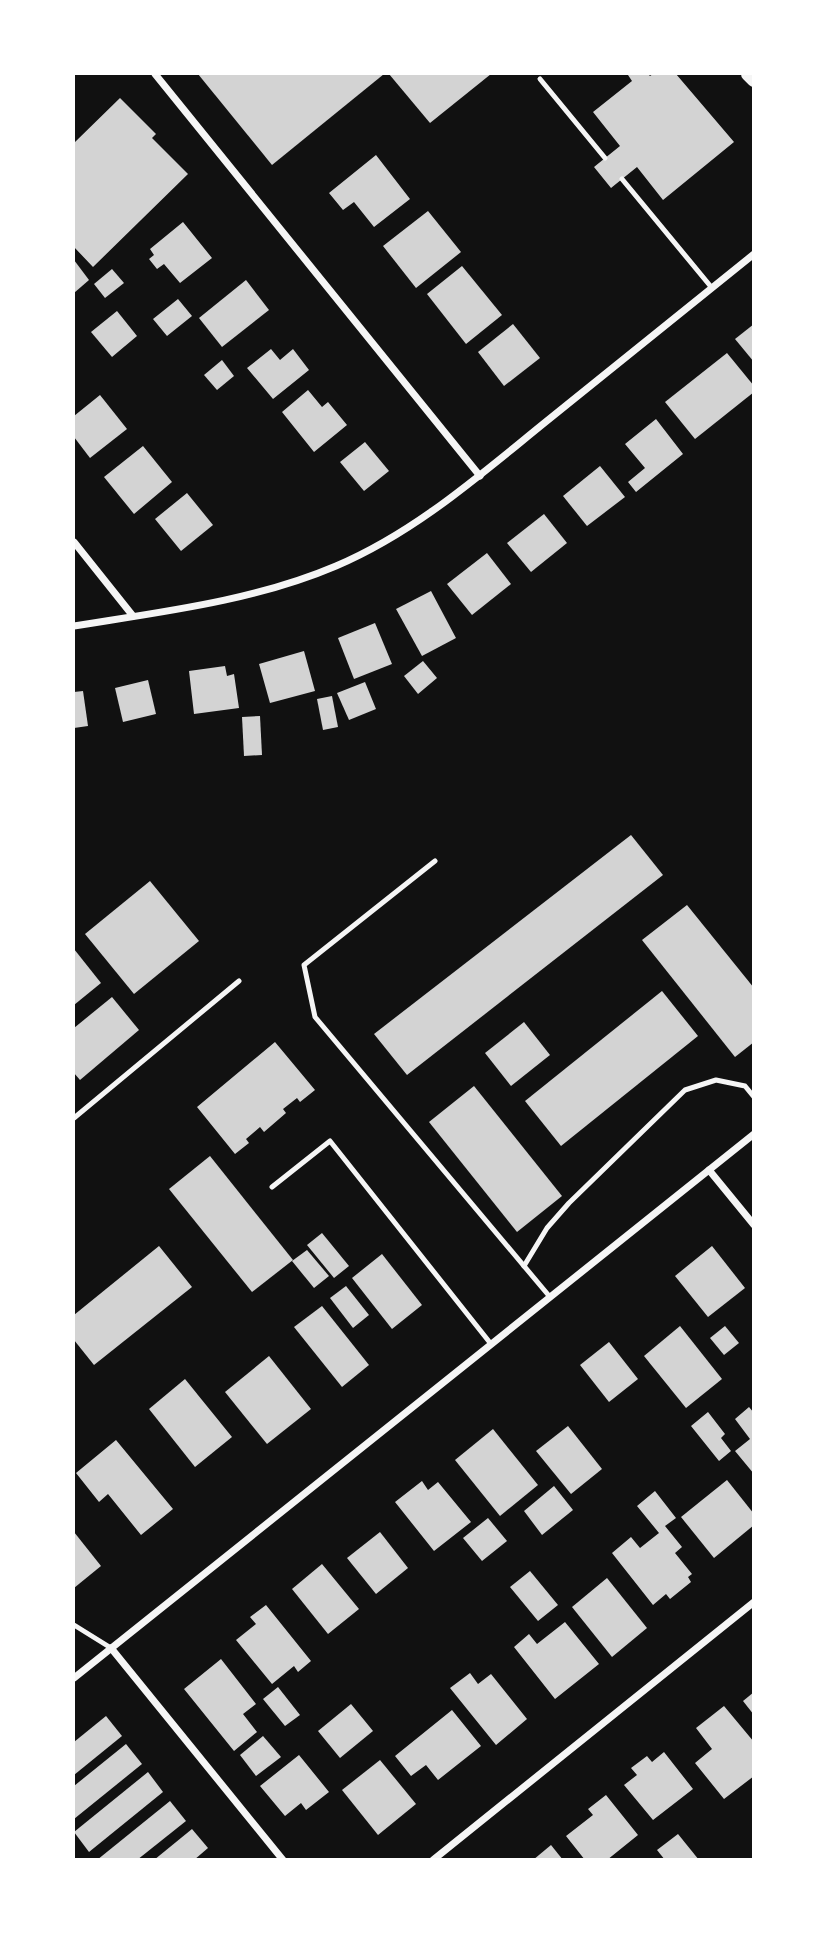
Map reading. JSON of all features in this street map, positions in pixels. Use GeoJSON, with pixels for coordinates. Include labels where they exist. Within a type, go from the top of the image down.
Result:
{"type":"FeatureCollection","features":[{"type":"Feature","properties":{"kind":"main road"},"geometry":{"type":"LineString","coordinates":[[748,74],[754,80]]}},
{"type":"Feature","properties":{"kind":"street"},"geometry":{"type":"LineString","coordinates":[[155,74],[480,476]]}},
{"type":"Feature","properties":{"kind":"street"},"geometry":{"type":"LineString","coordinates":[[74,626],[239,596],[308,578],[376,547],[422,519],[480,476],[754,254]]}},
{"type":"Feature","properties":{"kind":"street"},"geometry":{"type":"LineString","coordinates":[[74,542],[133,616]]}},
{"type":"Feature","properties":{"kind":"street"},"geometry":{"type":"LineString","coordinates":[[74,1678],[754,1134]]}},
{"type":"Feature","properties":{"kind":"street"},"geometry":{"type":"LineString","coordinates":[[709,1170],[754,1225]]}},
{"type":"Feature","properties":{"kind":"street"},"geometry":{"type":"LineString","coordinates":[[433,1860],[754,1602]]}},
{"type":"Feature","properties":{"kind":"street"},"geometry":{"type":"LineString","coordinates":[[111,1648],[283,1860]]}},
{"type":"Feature","properties":{"kind":"lane"},"geometry":{"type":"LineString","coordinates":[[540,79],[605,158]]}},
{"type":"Feature","properties":{"kind":"lane"},"geometry":{"type":"LineString","coordinates":[[622,179],[712,288]]}},
{"type":"Feature","properties":{"kind":"lane"},"geometry":{"type":"LineString","coordinates":[[435,862],[304,965],[315,1017],[550,1297]]}},
{"type":"Feature","properties":{"kind":"lane"},"geometry":{"type":"LineString","coordinates":[[74,1118],[239,981]]}},
{"type":"Feature","properties":{"kind":"lane"},"geometry":{"type":"LineString","coordinates":[[524,1266],[547,1228],[569,1203],[685,1090],[716,1080],[745,1086],[754,1097]]}},
{"type":"Feature","properties":{"kind":"lane"},"geometry":{"type":"LineString","coordinates":[[272,1187],[330,1141],[491,1344]]}},
{"type":"Feature","properties":{"kind":"lane"},"geometry":{"type":"LineString","coordinates":[[74,1626],[111,1648]]}},
{"type":"Feature","properties":{"kind":"building"},"geometry":{"type":"Polygon","coordinates":[[[198,74],[384,74],[272,165],[198,74]]]}},
{"type":"Feature","properties":{"kind":"building"},"geometry":{"type":"Polygon","coordinates":[[[389,74],[491,74],[430,123],[389,74]]]}},
{"type":"Feature","properties":{"kind":"building"},"geometry":{"type":"Polygon","coordinates":[[[676,74],[734,142],[663,200],[637,167],[611,188],[594,167],[620,146],[593,112],[632,81],[628,75],[676,74]]]}},
{"type":"Feature","properties":{"kind":"building"},"geometry":{"type":"Polygon","coordinates":[[[120,98],[156,134],[152,138],[188,174],[93,267],[74,247],[74,143],[120,98]]]}},
{"type":"Feature","properties":{"kind":"building"},"geometry":{"type":"Polygon","coordinates":[[[376,155],[410,199],[374,227],[354,202],[343,210],[329,193],[376,155]]]}},
{"type":"Feature","properties":{"kind":"building"},"geometry":{"type":"Polygon","coordinates":[[[428,211],[461,252],[416,288],[383,246],[428,211]]]}},
{"type":"Feature","properties":{"kind":"building"},"geometry":{"type":"Polygon","coordinates":[[[183,222],[212,258],[180,283],[164,264],[157,269],[149,259],[154,255],[150,249],[183,222]]]}},
{"type":"Feature","properties":{"kind":"building"},"geometry":{"type":"Polygon","coordinates":[[[74,260],[89,280],[74,293],[74,260]]]}},
{"type":"Feature","properties":{"kind":"building"},"geometry":{"type":"Polygon","coordinates":[[[462,266],[502,315],[466,344],[427,294],[462,266]]]}},
{"type":"Feature","properties":{"kind":"building"},"geometry":{"type":"Polygon","coordinates":[[[112,269],[124,283],[105,298],[94,284],[112,269]]]}},
{"type":"Feature","properties":{"kind":"building"},"geometry":{"type":"Polygon","coordinates":[[[246,280],[269,310],[222,347],[199,318],[246,280]]]}},
{"type":"Feature","properties":{"kind":"building"},"geometry":{"type":"Polygon","coordinates":[[[178,299],[192,316],[167,336],[153,319],[178,299]]]}},
{"type":"Feature","properties":{"kind":"building"},"geometry":{"type":"Polygon","coordinates":[[[117,311],[137,336],[112,357],[91,332],[117,311]]]}},
{"type":"Feature","properties":{"kind":"building"},"geometry":{"type":"Polygon","coordinates":[[[513,324],[540,358],[504,386],[478,352],[513,324]]]}},
{"type":"Feature","properties":{"kind":"building"},"geometry":{"type":"Polygon","coordinates":[[[754,324],[754,362],[735,339],[754,324]]]}},
{"type":"Feature","properties":{"kind":"building"},"geometry":{"type":"Polygon","coordinates":[[[271,349],[280,360],[293,349],[309,370],[273,399],[247,368],[271,349]]]}},
{"type":"Feature","properties":{"kind":"building"},"geometry":{"type":"Polygon","coordinates":[[[727,353],[754,386],[754,392],[695,439],[665,402],[727,353]]]}},
{"type":"Feature","properties":{"kind":"building"},"geometry":{"type":"Polygon","coordinates":[[[222,360],[234,376],[217,390],[204,375],[222,360]]]}},
{"type":"Feature","properties":{"kind":"building"},"geometry":{"type":"Polygon","coordinates":[[[308,390],[322,407],[328,402],[347,425],[314,452],[282,412],[308,390]]]}},
{"type":"Feature","properties":{"kind":"building"},"geometry":{"type":"Polygon","coordinates":[[[100,395],[127,429],[90,458],[74,437],[74,416],[100,395]]]}},
{"type":"Feature","properties":{"kind":"building"},"geometry":{"type":"Polygon","coordinates":[[[656,419],[683,454],[636,492],[628,482],[645,468],[625,444],[656,419]]]}},
{"type":"Feature","properties":{"kind":"building"},"geometry":{"type":"Polygon","coordinates":[[[365,442],[389,471],[364,491],[340,462],[365,442]]]}},
{"type":"Feature","properties":{"kind":"building"},"geometry":{"type":"Polygon","coordinates":[[[143,446],[172,482],[134,514],[104,477],[143,446]]]}},
{"type":"Feature","properties":{"kind":"building"},"geometry":{"type":"Polygon","coordinates":[[[600,466],[625,497],[587,526],[563,496],[600,466]]]}},
{"type":"Feature","properties":{"kind":"building"},"geometry":{"type":"Polygon","coordinates":[[[187,493],[213,525],[181,551],[155,519],[187,493]]]}},
{"type":"Feature","properties":{"kind":"building"},"geometry":{"type":"Polygon","coordinates":[[[544,514],[567,543],[531,572],[507,543],[544,514]]]}},
{"type":"Feature","properties":{"kind":"building"},"geometry":{"type":"Polygon","coordinates":[[[487,553],[511,584],[472,615],[447,584],[487,553]]]}},
{"type":"Feature","properties":{"kind":"building"},"geometry":{"type":"Polygon","coordinates":[[[431,591],[456,638],[422,656],[396,609],[431,591]]]}},
{"type":"Feature","properties":{"kind":"building"},"geometry":{"type":"Polygon","coordinates":[[[375,623],[392,664],[354,679],[338,638],[375,623]]]}},
{"type":"Feature","properties":{"kind":"building"},"geometry":{"type":"Polygon","coordinates":[[[304,651],[315,691],[270,703],[259,664],[304,651]]]}},
{"type":"Feature","properties":{"kind":"building"},"geometry":{"type":"Polygon","coordinates":[[[423,661],[437,678],[418,694],[404,676],[423,661]]]}},
{"type":"Feature","properties":{"kind":"building"},"geometry":{"type":"Polygon","coordinates":[[[225,666],[227,676],[234,674],[239,708],[194,714],[189,671],[225,666]]]}},
{"type":"Feature","properties":{"kind":"building"},"geometry":{"type":"Polygon","coordinates":[[[148,680],[156,714],[123,722],[115,688],[148,680]]]}},
{"type":"Feature","properties":{"kind":"building"},"geometry":{"type":"Polygon","coordinates":[[[365,682],[376,709],[349,720],[337,693],[365,682]]]}},
{"type":"Feature","properties":{"kind":"building"},"geometry":{"type":"Polygon","coordinates":[[[83,691],[88,726],[74,728],[74,692],[83,691]]]}},
{"type":"Feature","properties":{"kind":"building"},"geometry":{"type":"Polygon","coordinates":[[[332,696],[338,727],[323,730],[317,699],[332,696]]]}},
{"type":"Feature","properties":{"kind":"building"},"geometry":{"type":"Polygon","coordinates":[[[260,716],[262,755],[244,756],[242,717],[260,716]]]}},
{"type":"Feature","properties":{"kind":"building"},"geometry":{"type":"Polygon","coordinates":[[[631,835],[663,875],[407,1075],[374,1034],[631,835]]]}},
{"type":"Feature","properties":{"kind":"building"},"geometry":{"type":"Polygon","coordinates":[[[150,881],[199,941],[134,994],[85,934],[150,881]]]}},
{"type":"Feature","properties":{"kind":"building"},"geometry":{"type":"Polygon","coordinates":[[[687,905],[754,988],[754,1042],[735,1057],[642,940],[687,905]]]}},
{"type":"Feature","properties":{"kind":"building"},"geometry":{"type":"Polygon","coordinates":[[[74,949],[101,983],[74,1005],[74,949]]]}},
{"type":"Feature","properties":{"kind":"building"},"geometry":{"type":"Polygon","coordinates":[[[662,991],[698,1036],[561,1146],[525,1101],[662,991]]]}},
{"type":"Feature","properties":{"kind":"building"},"geometry":{"type":"Polygon","coordinates":[[[112,997],[139,1030],[80,1080],[74,1073],[74,1028],[112,997]]]}},
{"type":"Feature","properties":{"kind":"building"},"geometry":{"type":"Polygon","coordinates":[[[524,1022],[550,1055],[511,1086],[485,1053],[524,1022]]]}},
{"type":"Feature","properties":{"kind":"building"},"geometry":{"type":"Polygon","coordinates":[[[275,1042],[315,1090],[300,1102],[297,1098],[283,1109],[286,1113],[264,1132],[260,1127],[246,1139],[249,1143],[235,1154],[197,1107],[275,1042]]]}},
{"type":"Feature","properties":{"kind":"building"},"geometry":{"type":"Polygon","coordinates":[[[474,1086],[562,1196],[517,1232],[429,1122],[474,1086]]]}},
{"type":"Feature","properties":{"kind":"building"},"geometry":{"type":"Polygon","coordinates":[[[210,1156],[293,1260],[252,1292],[169,1189],[210,1156]]]}},
{"type":"Feature","properties":{"kind":"building"},"geometry":{"type":"Polygon","coordinates":[[[322,1233],[349,1266],[334,1278],[307,1245],[322,1233]]]}},
{"type":"Feature","properties":{"kind":"building"},"geometry":{"type":"Polygon","coordinates":[[[159,1246],[192,1287],[94,1365],[74,1340],[74,1315],[159,1246]]]}},
{"type":"Feature","properties":{"kind":"building"},"geometry":{"type":"Polygon","coordinates":[[[712,1246],[745,1288],[708,1317],[675,1276],[712,1246]]]}},
{"type":"Feature","properties":{"kind":"building"},"geometry":{"type":"Polygon","coordinates":[[[307,1250],[329,1276],[314,1288],[292,1261],[307,1250]]]}},
{"type":"Feature","properties":{"kind":"building"},"geometry":{"type":"Polygon","coordinates":[[[382,1254],[422,1305],[392,1329],[352,1278],[382,1254]]]}},
{"type":"Feature","properties":{"kind":"building"},"geometry":{"type":"Polygon","coordinates":[[[346,1286],[369,1315],[353,1328],[330,1298],[346,1286]]]}},
{"type":"Feature","properties":{"kind":"building"},"geometry":{"type":"Polygon","coordinates":[[[322,1306],[369,1365],[342,1387],[294,1327],[322,1306]]]}},
{"type":"Feature","properties":{"kind":"building"},"geometry":{"type":"Polygon","coordinates":[[[680,1326],[722,1379],[686,1408],[644,1356],[680,1326]]]}},
{"type":"Feature","properties":{"kind":"building"},"geometry":{"type":"Polygon","coordinates":[[[725,1326],[739,1343],[724,1355],[710,1338],[725,1326]]]}},
{"type":"Feature","properties":{"kind":"building"},"geometry":{"type":"Polygon","coordinates":[[[609,1342],[638,1379],[609,1402],[580,1365],[609,1342]]]}},
{"type":"Feature","properties":{"kind":"building"},"geometry":{"type":"Polygon","coordinates":[[[269,1356],[311,1409],[267,1444],[225,1392],[269,1356]]]}},
{"type":"Feature","properties":{"kind":"building"},"geometry":{"type":"Polygon","coordinates":[[[185,1379],[232,1437],[195,1467],[149,1409],[185,1379]]]}},
{"type":"Feature","properties":{"kind":"building"},"geometry":{"type":"Polygon","coordinates":[[[749,1407],[754,1413],[754,1474],[735,1451],[750,1439],[735,1419],[749,1407]]]}},
{"type":"Feature","properties":{"kind":"building"},"geometry":{"type":"Polygon","coordinates":[[[708,1412],[725,1434],[721,1438],[731,1451],[719,1461],[691,1426],[708,1412]]]}},
{"type":"Feature","properties":{"kind":"building"},"geometry":{"type":"Polygon","coordinates":[[[568,1426],[602,1469],[571,1494],[536,1451],[568,1426]]]}},
{"type":"Feature","properties":{"kind":"building"},"geometry":{"type":"Polygon","coordinates":[[[493,1429],[538,1485],[500,1516],[455,1460],[493,1429]]]}},
{"type":"Feature","properties":{"kind":"building"},"geometry":{"type":"Polygon","coordinates":[[[116,1440],[173,1509],[141,1535],[108,1494],[99,1502],[76,1473],[116,1440]]]}},
{"type":"Feature","properties":{"kind":"building"},"geometry":{"type":"Polygon","coordinates":[[[727,1480],[754,1514],[754,1525],[714,1558],[681,1517],[727,1480]]]}},
{"type":"Feature","properties":{"kind":"building"},"geometry":{"type":"Polygon","coordinates":[[[422,1481],[428,1490],[438,1482],[471,1522],[434,1551],[395,1502],[422,1481]]]}},
{"type":"Feature","properties":{"kind":"building"},"geometry":{"type":"Polygon","coordinates":[[[554,1486],[573,1510],[542,1535],[524,1511],[554,1486]]]}},
{"type":"Feature","properties":{"kind":"building"},"geometry":{"type":"Polygon","coordinates":[[[655,1491],[676,1518],[665,1526],[682,1547],[675,1553],[692,1574],[688,1577],[691,1582],[670,1599],[666,1594],[653,1605],[612,1553],[631,1537],[640,1548],[659,1533],[637,1506],[655,1491]]]}},
{"type":"Feature","properties":{"kind":"building"},"geometry":{"type":"Polygon","coordinates":[[[488,1518],[507,1541],[482,1561],[463,1538],[488,1518]]]}},
{"type":"Feature","properties":{"kind":"building"},"geometry":{"type":"Polygon","coordinates":[[[74,1532],[101,1566],[74,1588],[74,1532]]]}},
{"type":"Feature","properties":{"kind":"building"},"geometry":{"type":"Polygon","coordinates":[[[380,1532],[408,1568],[376,1594],[347,1558],[380,1532]]]}},
{"type":"Feature","properties":{"kind":"building"},"geometry":{"type":"Polygon","coordinates":[[[322,1564],[359,1609],[328,1634],[292,1589],[322,1564]]]}},
{"type":"Feature","properties":{"kind":"building"},"geometry":{"type":"Polygon","coordinates":[[[530,1571],[558,1605],[538,1621],[510,1587],[530,1571]]]}},
{"type":"Feature","properties":{"kind":"building"},"geometry":{"type":"Polygon","coordinates":[[[607,1578],[647,1628],[612,1657],[572,1607],[607,1578]]]}},
{"type":"Feature","properties":{"kind":"building"},"geometry":{"type":"Polygon","coordinates":[[[266,1605],[311,1661],[298,1672],[294,1666],[272,1684],[236,1640],[256,1624],[250,1617],[266,1605]]]}},
{"type":"Feature","properties":{"kind":"building"},"geometry":{"type":"Polygon","coordinates":[[[565,1622],[599,1664],[555,1699],[514,1647],[529,1634],[537,1644],[565,1622]]]}},
{"type":"Feature","properties":{"kind":"building"},"geometry":{"type":"Polygon","coordinates":[[[221,1659],[256,1704],[243,1714],[257,1732],[234,1751],[184,1689],[221,1659]]]}},
{"type":"Feature","properties":{"kind":"building"},"geometry":{"type":"Polygon","coordinates":[[[470,1673],[478,1684],[491,1674],[527,1719],[496,1745],[450,1688],[470,1673]]]}},
{"type":"Feature","properties":{"kind":"building"},"geometry":{"type":"Polygon","coordinates":[[[278,1687],[300,1715],[285,1726],[263,1699],[278,1687]]]}},
{"type":"Feature","properties":{"kind":"building"},"geometry":{"type":"Polygon","coordinates":[[[754,1692],[754,1715],[743,1701],[754,1692]]]}},
{"type":"Feature","properties":{"kind":"building"},"geometry":{"type":"Polygon","coordinates":[[[351,1704],[373,1731],[340,1758],[318,1731],[351,1704]]]}},
{"type":"Feature","properties":{"kind":"building"},"geometry":{"type":"Polygon","coordinates":[[[724,1706],[754,1742],[754,1776],[724,1799],[695,1763],[712,1749],[696,1728],[724,1706]]]}},
{"type":"Feature","properties":{"kind":"building"},"geometry":{"type":"Polygon","coordinates":[[[452,1710],[481,1746],[438,1780],[426,1765],[411,1776],[395,1756],[452,1710]]]}},
{"type":"Feature","properties":{"kind":"building"},"geometry":{"type":"Polygon","coordinates":[[[106,1716],[122,1736],[74,1775],[74,1742],[106,1716]]]}},
{"type":"Feature","properties":{"kind":"building"},"geometry":{"type":"Polygon","coordinates":[[[263,1736],[281,1757],[256,1776],[240,1755],[263,1736]]]}},
{"type":"Feature","properties":{"kind":"building"},"geometry":{"type":"Polygon","coordinates":[[[126,1744],[142,1764],[74,1819],[74,1786],[126,1744]]]}},
{"type":"Feature","properties":{"kind":"building"},"geometry":{"type":"Polygon","coordinates":[[[664,1752],[693,1789],[653,1820],[624,1785],[637,1775],[631,1768],[647,1756],[652,1762],[664,1752]]]}},
{"type":"Feature","properties":{"kind":"building"},"geometry":{"type":"Polygon","coordinates":[[[299,1755],[329,1792],[306,1810],[301,1803],[285,1816],[260,1786],[299,1755]]]}},
{"type":"Feature","properties":{"kind":"building"},"geometry":{"type":"Polygon","coordinates":[[[380,1760],[416,1804],[378,1835],[342,1790],[380,1760]]]}},
{"type":"Feature","properties":{"kind":"building"},"geometry":{"type":"Polygon","coordinates":[[[148,1772],[163,1792],[89,1852],[74,1832],[148,1772]]]}},
{"type":"Feature","properties":{"kind":"building"},"geometry":{"type":"Polygon","coordinates":[[[606,1795],[638,1835],[607,1860],[585,1860],[566,1836],[593,1815],[588,1809],[606,1795]]]}},
{"type":"Feature","properties":{"kind":"building"},"geometry":{"type":"Polygon","coordinates":[[[170,1801],[186,1821],[137,1860],[97,1860],[170,1801]]]}},
{"type":"Feature","properties":{"kind":"building"},"geometry":{"type":"Polygon","coordinates":[[[192,1829],[208,1848],[194,1860],[154,1860],[192,1829]]]}},
{"type":"Feature","properties":{"kind":"building"},"geometry":{"type":"Polygon","coordinates":[[[678,1834],[699,1860],[665,1860],[657,1850],[678,1834]]]}},
{"type":"Feature","properties":{"kind":"building"},"geometry":{"type":"Polygon","coordinates":[[[551,1845],[563,1860],[533,1860],[551,1845]]]}}]}
